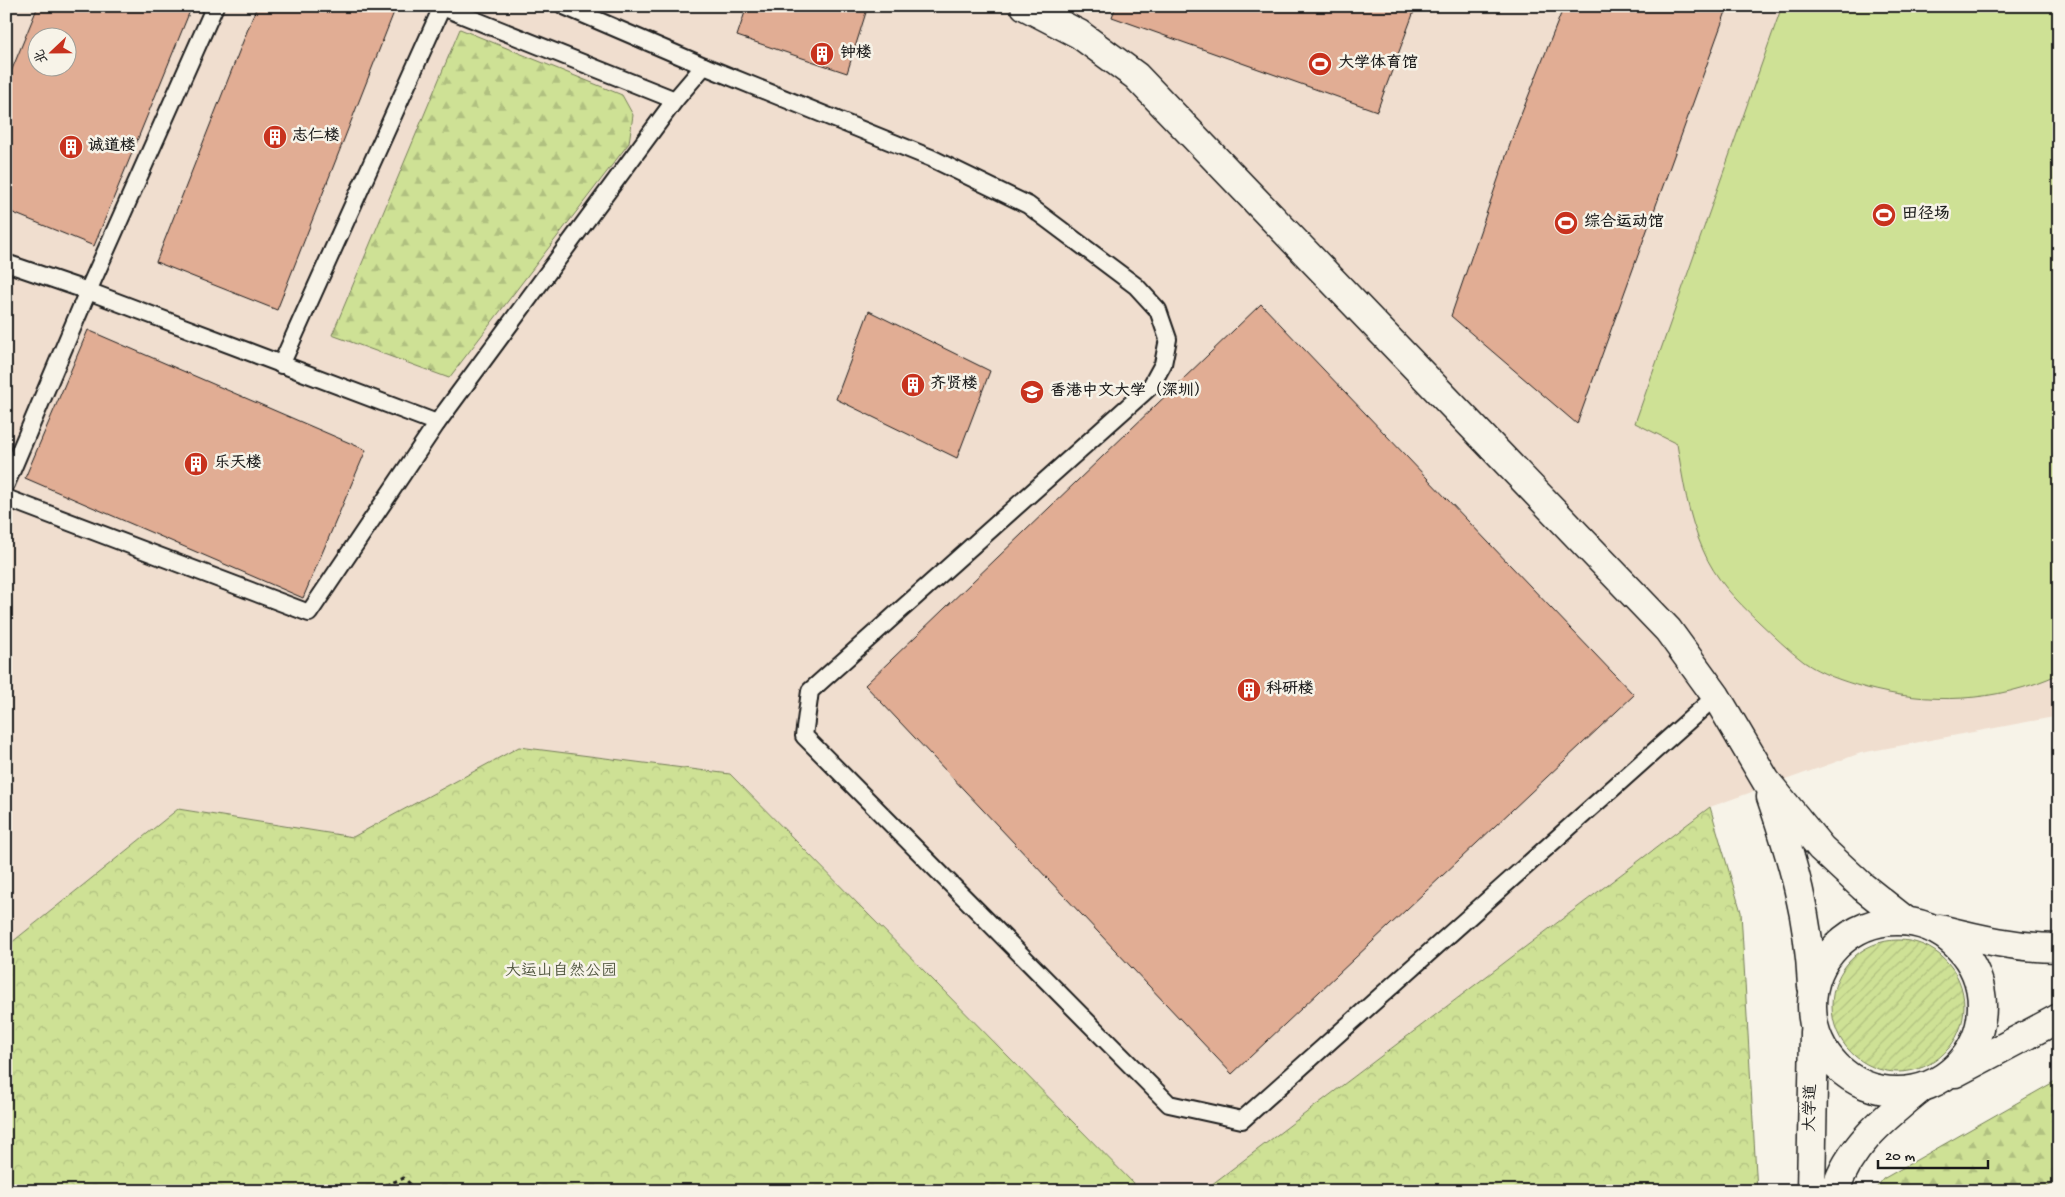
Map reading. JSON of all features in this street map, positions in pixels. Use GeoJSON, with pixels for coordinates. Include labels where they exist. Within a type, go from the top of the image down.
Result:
{"type":"FeatureCollection","features":[{"type":"Feature","properties":{"kind":"street"},"geometry":{"type":"LineString","coordinates":[[1025,6],[1079,34],[1136,76],[1668,630],[1716,696],[1766,781],[1821,848],[1863,887],[1918,924]]}},
{"type":"Feature","properties":{"kind":"street"},"geometry":{"type":"LineString","coordinates":[[1766,781],[1801,892],[1810,947],[1812,997]]}},
{"type":"Feature","properties":{"kind":"street","name":"大学道"},"geometry":{"type":"LineString","coordinates":[[1811,1191],[1814,1025],[1812,997],[1819,970],[1835,947],[1857,930],[1881,922],[1918,924],[1989,942],[2033,948],[2059,948]]}},
{"type":"Feature","properties":{"kind":"street","name":"大学道"},"geometry":{"type":"LineString","coordinates":[[1918,924],[1951,940],[1968,959],[1979,982],[1982,1009],[1978,1036],[1965,1059],[1944,1078]]}},
{"type":"Feature","properties":{"kind":"street","name":"大学道"},"geometry":{"type":"LineString","coordinates":[[1835,1191],[1853,1156],[1876,1125],[1920,1089],[1998,1052],[2059,1018]]}},
{"type":"Feature","properties":{"kind":"street","name":"大学道"},"geometry":{"type":"LineString","coordinates":[[1814,1025],[1824,1051],[1842,1072],[1867,1086],[1893,1092],[1920,1089]]}},
{"type":"Feature","properties":{"kind":"lane"},"geometry":{"type":"LineString","coordinates":[[6,484],[88,292],[215,6]]}},
{"type":"Feature","properties":{"kind":"lane"},"geometry":{"type":"LineString","coordinates":[[281,364],[441,6],[676,100]]}},
{"type":"Feature","properties":{"kind":"lane"},"geometry":{"type":"LineString","coordinates":[[564,6],[704,66],[931,158],[1028,205],[1136,286],[1158,310],[1168,339],[1164,364],[1151,386],[810,691],[804,736],[1169,1104],[1242,1120],[1716,696]]}},
{"type":"Feature","properties":{"kind":"lane"},"geometry":{"type":"LineString","coordinates":[[6,498],[308,613],[437,423],[676,100],[704,66]]}},
{"type":"Feature","properties":{"kind":"lane"},"geometry":{"type":"LineString","coordinates":[[6,263],[437,423]]}},
{"type":"Feature","properties":{"kind":"path"},"geometry":{"type":"LineString","coordinates":[[372,1191],[404,1178],[417,1191]]}},
{"type":"Feature","properties":{"kind":"path"},"geometry":{"type":"LineString","coordinates":[[1082,1191],[1092,1185]]}},
{"type":"Feature","properties":{"kind":"shaded area","name":"香港中文大学（深圳）"},"geometry":{"type":"Polygon","coordinates":[[[6,6],[2059,6],[2059,716],[1861,753],[1710,807],[1203,1191],[1141,1191],[730,774],[519,748],[353,837],[178,809],[6,947],[6,6]]]}},
{"type":"Feature","properties":{"kind":"green space","name":"田径场"},"geometry":{"type":"Polygon","coordinates":[[[1782,6],[2059,6],[2059,674],[2035,684],[1986,696],[1962,698],[1912,697],[1863,687],[1825,674],[1804,662],[1742,605],[1708,561],[1693,524],[1677,444],[1635,423],[1782,6]]]}},
{"type":"Feature","properties":{"kind":"green space"},"geometry":{"type":"Polygon","coordinates":[[[460,29],[622,95],[633,115],[629,143],[449,378],[332,335],[460,29]]]}},
{"type":"Feature","properties":{"kind":"green space","name":"大运山自然公园"},"geometry":{"type":"Polygon","coordinates":[[[519,747],[730,774],[1141,1191],[6,1191],[6,947],[178,809],[353,837],[519,747]]]}},
{"type":"Feature","properties":{"kind":"green space"},"geometry":{"type":"Polygon","coordinates":[[[1710,807],[1741,912],[1757,1191],[1203,1191],[1710,807]]]}},
{"type":"Feature","properties":{"kind":"green space"},"geometry":{"type":"Polygon","coordinates":[[[1898,940],[1911,941],[1923,945],[1945,959],[1959,981],[1963,993],[1963,1019],[1959,1031],[1945,1053],[1923,1067],[1911,1071],[1898,1072],[1885,1071],[1873,1067],[1851,1053],[1837,1031],[1833,1019],[1832,1006],[1833,993],[1837,981],[1851,959],[1873,945],[1885,941],[1898,940]]]}},
{"type":"Feature","properties":{"kind":"green space"},"geometry":{"type":"Polygon","coordinates":[[[2059,1079],[2059,1181],[2038,1191],[1874,1191],[1883,1179],[2059,1079]]]}},
{"type":"Feature","properties":{"kind":"building","name":"诚道楼"},"geometry":{"type":"Polygon","coordinates":[[[38,6],[192,6],[94,246],[6,210],[6,84],[28,30],[28,78],[78,78],[78,28],[29,28],[38,6]]]}},
{"type":"Feature","properties":{"kind":"building","name":"志仁楼"},"geometry":{"type":"Polygon","coordinates":[[[257,6],[380,6],[394,12],[277,310],[156,262],[257,6]]]}},
{"type":"Feature","properties":{"kind":"building","name":"钟楼"},"geometry":{"type":"Polygon","coordinates":[[[747,6],[868,6],[847,73],[737,36],[747,6]]]}},
{"type":"Feature","properties":{"kind":"building","name":"大学体育馆"},"geometry":{"type":"Polygon","coordinates":[[[1116,6],[1416,6],[1377,111],[1112,17],[1116,6]]]}},
{"type":"Feature","properties":{"kind":"building","name":"综合运动馆"},"geometry":{"type":"Polygon","coordinates":[[[1564,6],[1728,6],[1577,424],[1451,316],[1515,130],[1564,6]]]}},
{"type":"Feature","properties":{"kind":"building","name":"科研楼"},"geometry":{"type":"Polygon","coordinates":[[[1261,304],[1634,695],[1232,1074],[865,685],[1261,304]]]}},
{"type":"Feature","properties":{"kind":"building","name":"齐贤楼"},"geometry":{"type":"Polygon","coordinates":[[[869,311],[990,371],[957,458],[836,399],[869,311]]]}},
{"type":"Feature","properties":{"kind":"building","name":"乐天楼"},"geometry":{"type":"Polygon","coordinates":[[[88,330],[366,450],[303,598],[25,478],[88,330]]]}},
{"type":"Feature","properties":{"kind":"place","name":"钟楼"},"geometry":{"type":"Point","coordinates":[822,54]}},
{"type":"Feature","properties":{"kind":"place","name":"大学体育馆"},"geometry":{"type":"Point","coordinates":[1320,64]}},
{"type":"Feature","properties":{"kind":"place","name":"志仁楼"},"geometry":{"type":"Point","coordinates":[275,137]}},
{"type":"Feature","properties":{"kind":"place","name":"诚道楼"},"geometry":{"type":"Point","coordinates":[71,147]}},
{"type":"Feature","properties":{"kind":"place","name":"田径场"},"geometry":{"type":"Point","coordinates":[1884,215]}},
{"type":"Feature","properties":{"kind":"place","name":"综合运动馆"},"geometry":{"type":"Point","coordinates":[1566,223]}},
{"type":"Feature","properties":{"kind":"place","name":"齐贤楼"},"geometry":{"type":"Point","coordinates":[913,385]}},
{"type":"Feature","properties":{"kind":"place","name":"香港中文大学（深圳）"},"geometry":{"type":"Point","coordinates":[1032,392]}},
{"type":"Feature","properties":{"kind":"place","name":"乐天楼"},"geometry":{"type":"Point","coordinates":[196,464]}},
{"type":"Feature","properties":{"kind":"place","name":"科研楼"},"geometry":{"type":"Point","coordinates":[1249,690]}}]}
